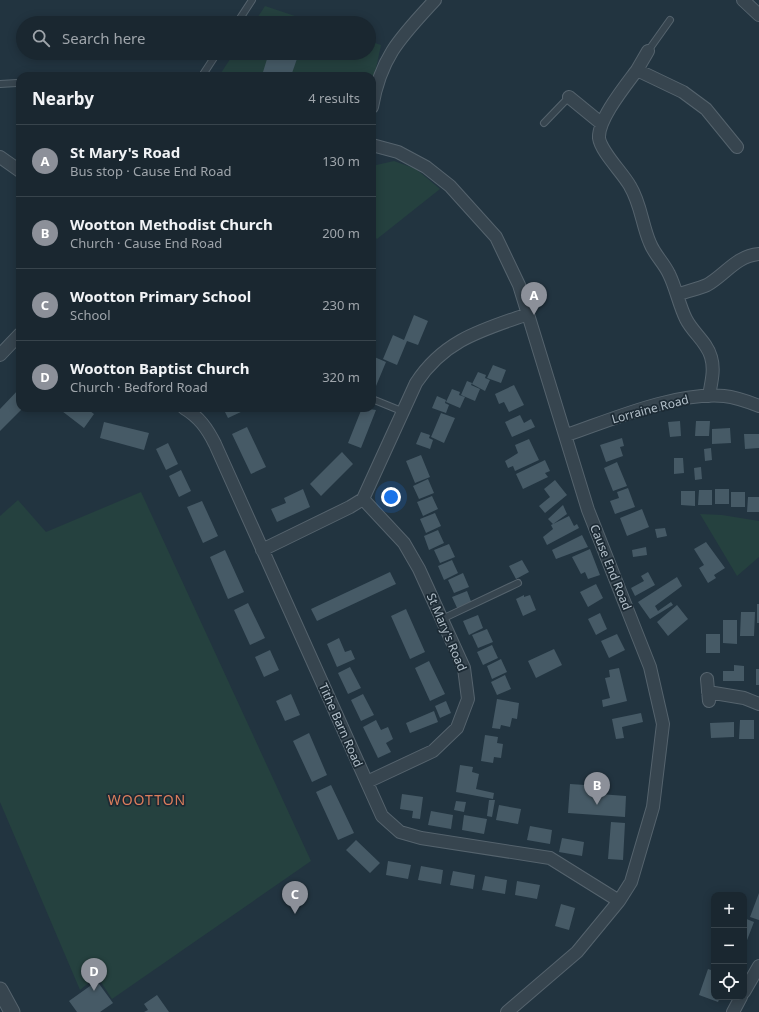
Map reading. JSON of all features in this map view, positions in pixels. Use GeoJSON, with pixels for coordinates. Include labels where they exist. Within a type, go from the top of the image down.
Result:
{"type":"FeatureCollection","features":[{"type":"Feature","properties":{"kind":"street"},"geometry":{"type":"LineString","coordinates":[[376,93],[385,61],[400,38],[435,0]]}},
{"type":"Feature","properties":{"kind":"street"},"geometry":{"type":"LineString","coordinates":[[743,0],[759,15]]}},
{"type":"Feature","properties":{"kind":"street"},"geometry":{"type":"LineString","coordinates":[[648,51],[602,124],[600,138],[605,151],[624,175],[632,188],[639,205],[650,244],[669,273],[687,320],[708,348],[712,358],[713,370],[709,396]]}},
{"type":"Feature","properties":{"kind":"street"},"geometry":{"type":"LineString","coordinates":[[637,70],[683,92],[706,109],[737,147]]}},
{"type":"Feature","properties":{"kind":"street"},"geometry":{"type":"LineString","coordinates":[[569,97],[602,124]]}},
{"type":"Feature","properties":{"kind":"street","name":"Cause End Road"},"geometry":{"type":"LineString","coordinates":[[376,146],[398,152],[426,167],[450,186],[496,237],[519,285],[567,435],[588,510],[650,667],[663,724],[653,808],[631,882],[619,901],[577,952],[507,1012]]}},
{"type":"Feature","properties":{"kind":"street"},"geometry":{"type":"LineString","coordinates":[[0,157],[16,168]]}},
{"type":"Feature","properties":{"kind":"street"},"geometry":{"type":"LineString","coordinates":[[677,294],[706,285],[734,262],[748,255],[759,254]]}},
{"type":"Feature","properties":{"kind":"street"},"geometry":{"type":"LineString","coordinates":[[262,550],[350,508],[363,499],[416,383],[427,367],[441,352],[476,333],[528,314]]}},
{"type":"Feature","properties":{"kind":"street"},"geometry":{"type":"LineString","coordinates":[[0,355],[16,338]]}},
{"type":"Feature","properties":{"kind":"street","name":"Lorraine Road"},"geometry":{"type":"LineString","coordinates":[[567,435],[635,411],[686,398],[725,396],[759,406]]}},
{"type":"Feature","properties":{"kind":"street","name":"Tithe Barn Road"},"geometry":{"type":"LineString","coordinates":[[191,412],[206,426],[368,782],[382,816],[400,832],[421,838],[550,858],[619,901]]}},
{"type":"Feature","properties":{"kind":"street","name":"St Mary's Road"},"geometry":{"type":"LineString","coordinates":[[363,499],[404,543],[442,619],[464,668],[468,699],[457,728],[433,750],[368,782]]}},
{"type":"Feature","properties":{"kind":"street"},"geometry":{"type":"LineString","coordinates":[[707,679],[709,697],[744,698],[759,704]]}},
{"type":"Feature","properties":{"kind":"street"},"geometry":{"type":"LineString","coordinates":[[747,987],[759,966]]}},
{"type":"Feature","properties":{"kind":"street"},"geometry":{"type":"LineString","coordinates":[[0,990],[8,1010]]}},
{"type":"Feature","properties":{"kind":"street"},"geometry":{"type":"LineString","coordinates":[[733,1012],[739,1000]]}},
{"type":"Feature","properties":{"kind":"lane"},"geometry":{"type":"LineString","coordinates":[[242,16],[252,0]]}},
{"type":"Feature","properties":{"kind":"lane"},"geometry":{"type":"LineString","coordinates":[[648,51],[670,20]]}},
{"type":"Feature","properties":{"kind":"lane"},"geometry":{"type":"LineString","coordinates":[[205,72],[212,60]]}},
{"type":"Feature","properties":{"kind":"lane"},"geometry":{"type":"LineString","coordinates":[[0,84],[16,82]]}},
{"type":"Feature","properties":{"kind":"lane"},"geometry":{"type":"LineString","coordinates":[[544,123],[569,97]]}},
{"type":"Feature","properties":{"kind":"lane"},"geometry":{"type":"LineString","coordinates":[[376,401],[404,412]]}},
{"type":"Feature","properties":{"kind":"lane"},"geometry":{"type":"LineString","coordinates":[[442,619],[518,583]]}},
{"type":"Feature","properties":{"kind":"green space"},"geometry":{"type":"Polygon","coordinates":[[[265,6],[295,16],[259,16],[265,6]]]}},
{"type":"Feature","properties":{"kind":"green space"},"geometry":{"type":"Polygon","coordinates":[[[376,43],[381,45],[375,72],[222,72],[229,60],[376,60],[376,43]]]}},
{"type":"Feature","properties":{"kind":"green space"},"geometry":{"type":"Polygon","coordinates":[[[394,161],[416,169],[440,189],[377,239],[376,238],[376,165],[394,161]]]}},
{"type":"Feature","properties":{"kind":"green space"},"geometry":{"type":"Polygon","coordinates":[[[141,492],[311,861],[112,999],[97,976],[80,990],[0,802],[0,516],[18,500],[46,532],[141,492]]]}},
{"type":"Feature","properties":{"kind":"green space"},"geometry":{"type":"Polygon","coordinates":[[[700,514],[722,515],[759,521],[759,557],[737,576],[700,514]]]}},
{"type":"Feature","properties":{"kind":"building"},"geometry":{"type":"Polygon","coordinates":[[[267,60],[297,60],[292,72],[263,72],[267,60]]]}},
{"type":"Feature","properties":{"kind":"building"},"geometry":{"type":"Polygon","coordinates":[[[414,315],[428,321],[418,345],[407,341],[397,365],[383,359],[393,335],[404,340],[414,315]]]}},
{"type":"Feature","properties":{"kind":"building"},"geometry":{"type":"Polygon","coordinates":[[[376,358],[386,362],[376,386],[376,358]]]}},
{"type":"Feature","properties":{"kind":"building"},"geometry":{"type":"Polygon","coordinates":[[[493,365],[506,370],[501,383],[487,378],[493,365]]]}},
{"type":"Feature","properties":{"kind":"building"},"geometry":{"type":"Polygon","coordinates":[[[478,372],[486,375],[485,378],[490,380],[485,391],[472,384],[478,372]]]}},
{"type":"Feature","properties":{"kind":"building"},"geometry":{"type":"Polygon","coordinates":[[[467,381],[472,383],[471,385],[480,389],[475,401],[461,395],[467,381]]]}},
{"type":"Feature","properties":{"kind":"building"},"geometry":{"type":"Polygon","coordinates":[[[514,385],[524,405],[509,412],[504,402],[499,404],[495,394],[514,385]]]}},
{"type":"Feature","properties":{"kind":"building"},"geometry":{"type":"Polygon","coordinates":[[[452,389],[460,392],[459,395],[465,397],[460,408],[446,402],[452,389]]]}},
{"type":"Feature","properties":{"kind":"building"},"geometry":{"type":"Polygon","coordinates":[[[16,392],[16,412],[19,412],[0,431],[0,409],[16,392]]]}},
{"type":"Feature","properties":{"kind":"building"},"geometry":{"type":"Polygon","coordinates":[[[437,396],[446,400],[445,403],[449,405],[446,413],[432,408],[437,396]]]}},
{"type":"Feature","properties":{"kind":"building"},"geometry":{"type":"Polygon","coordinates":[[[63,412],[91,412],[94,414],[84,428],[63,412]]]}},
{"type":"Feature","properties":{"kind":"building"},"geometry":{"type":"Polygon","coordinates":[[[225,412],[241,412],[228,418],[225,412]]]}},
{"type":"Feature","properties":{"kind":"building"},"geometry":{"type":"Polygon","coordinates":[[[360,412],[375,412],[361,448],[348,443],[360,412]]]}},
{"type":"Feature","properties":{"kind":"building"},"geometry":{"type":"Polygon","coordinates":[[[441,413],[455,418],[444,443],[431,437],[441,413]]]}},
{"type":"Feature","properties":{"kind":"building"},"geometry":{"type":"Polygon","coordinates":[[[520,415],[524,423],[531,419],[535,427],[512,437],[505,422],[520,415]]]}},
{"type":"Feature","properties":{"kind":"building"},"geometry":{"type":"Polygon","coordinates":[[[680,421],[681,436],[670,437],[668,422],[680,421]]]}},
{"type":"Feature","properties":{"kind":"building"},"geometry":{"type":"Polygon","coordinates":[[[696,421],[710,421],[709,436],[695,436],[696,421]]]}},
{"type":"Feature","properties":{"kind":"building"},"geometry":{"type":"Polygon","coordinates":[[[104,422],[149,433],[144,450],[100,438],[104,422]]]}},
{"type":"Feature","properties":{"kind":"building"},"geometry":{"type":"Polygon","coordinates":[[[247,427],[266,467],[251,474],[232,434],[247,427]]]}},
{"type":"Feature","properties":{"kind":"building"},"geometry":{"type":"Polygon","coordinates":[[[730,428],[731,443],[712,444],[712,429],[730,428]]]}},
{"type":"Feature","properties":{"kind":"building"},"geometry":{"type":"Polygon","coordinates":[[[421,432],[430,435],[429,438],[433,440],[430,449],[416,444],[421,432]]]}},
{"type":"Feature","properties":{"kind":"building"},"geometry":{"type":"Polygon","coordinates":[[[744,434],[759,434],[759,448],[745,449],[744,434]]]}},
{"type":"Feature","properties":{"kind":"building"},"geometry":{"type":"Polygon","coordinates":[[[622,438],[624,446],[620,447],[623,456],[606,462],[600,445],[622,438]]]}},
{"type":"Feature","properties":{"kind":"building"},"geometry":{"type":"Polygon","coordinates":[[[529,439],[539,460],[515,471],[513,466],[508,468],[505,461],[518,453],[515,445],[529,439]]]}},
{"type":"Feature","properties":{"kind":"building"},"geometry":{"type":"Polygon","coordinates":[[[168,443],[178,464],[166,470],[156,449],[168,443]]]}},
{"type":"Feature","properties":{"kind":"building"},"geometry":{"type":"Polygon","coordinates":[[[711,448],[712,460],[705,461],[704,449],[711,448]]]}},
{"type":"Feature","properties":{"kind":"building"},"geometry":{"type":"Polygon","coordinates":[[[342,452],[353,464],[321,496],[310,484],[342,452]]]}},
{"type":"Feature","properties":{"kind":"building"},"geometry":{"type":"Polygon","coordinates":[[[421,455],[430,477],[415,483],[406,461],[421,455]]]}},
{"type":"Feature","properties":{"kind":"building"},"geometry":{"type":"Polygon","coordinates":[[[674,458],[683,458],[684,473],[674,474],[674,458]]]}},
{"type":"Feature","properties":{"kind":"building"},"geometry":{"type":"Polygon","coordinates":[[[545,460],[550,471],[545,473],[548,477],[523,489],[516,474],[545,460]]]}},
{"type":"Feature","properties":{"kind":"building"},"geometry":{"type":"Polygon","coordinates":[[[617,462],[627,486],[613,491],[604,468],[617,462]]]}},
{"type":"Feature","properties":{"kind":"building"},"geometry":{"type":"Polygon","coordinates":[[[701,467],[702,479],[695,480],[694,468],[701,467]]]}},
{"type":"Feature","properties":{"kind":"building"},"geometry":{"type":"Polygon","coordinates":[[[181,470],[191,491],[179,497],[169,476],[181,470]]]}},
{"type":"Feature","properties":{"kind":"building"},"geometry":{"type":"Polygon","coordinates":[[[428,479],[434,493],[419,499],[413,486],[428,479]]]}},
{"type":"Feature","properties":{"kind":"building"},"geometry":{"type":"Polygon","coordinates":[[[555,480],[567,495],[545,513],[539,506],[550,497],[544,489],[555,480]]]}},
{"type":"Feature","properties":{"kind":"building"},"geometry":{"type":"Polygon","coordinates":[[[628,488],[635,507],[615,514],[610,501],[619,498],[617,492],[628,488]]]}},
{"type":"Feature","properties":{"kind":"building"},"geometry":{"type":"Polygon","coordinates":[[[303,489],[310,507],[277,522],[271,509],[286,503],[284,498],[303,489]]]}},
{"type":"Feature","properties":{"kind":"building"},"geometry":{"type":"Polygon","coordinates":[[[715,489],[729,489],[729,504],[715,504],[715,489]]]}},
{"type":"Feature","properties":{"kind":"building"},"geometry":{"type":"Polygon","coordinates":[[[699,490],[712,490],[712,505],[698,505],[699,490]]]}},
{"type":"Feature","properties":{"kind":"building"},"geometry":{"type":"Polygon","coordinates":[[[681,491],[695,491],[695,506],[681,505],[681,491]]]}},
{"type":"Feature","properties":{"kind":"building"},"geometry":{"type":"Polygon","coordinates":[[[731,492],[745,492],[745,507],[731,507],[731,492]]]}},
{"type":"Feature","properties":{"kind":"building"},"geometry":{"type":"Polygon","coordinates":[[[432,496],[438,509],[423,516],[417,502],[432,496]]]}},
{"type":"Feature","properties":{"kind":"building"},"geometry":{"type":"Polygon","coordinates":[[[748,497],[759,497],[759,512],[747,512],[748,497]]]}},
{"type":"Feature","properties":{"kind":"building"},"geometry":{"type":"Polygon","coordinates":[[[202,501],[218,536],[203,543],[187,507],[202,501]]]}},
{"type":"Feature","properties":{"kind":"building"},"geometry":{"type":"Polygon","coordinates":[[[563,505],[567,514],[553,524],[548,519],[563,505]]]}},
{"type":"Feature","properties":{"kind":"building"},"geometry":{"type":"Polygon","coordinates":[[[642,509],[649,527],[627,536],[620,518],[642,509]]]}},
{"type":"Feature","properties":{"kind":"building"},"geometry":{"type":"Polygon","coordinates":[[[435,513],[441,526],[426,533],[420,519],[435,513]]]}},
{"type":"Feature","properties":{"kind":"building"},"geometry":{"type":"Polygon","coordinates":[[[569,516],[574,526],[577,524],[579,528],[547,545],[543,537],[553,529],[551,525],[569,516]]]}},
{"type":"Feature","properties":{"kind":"building"},"geometry":{"type":"Polygon","coordinates":[[[665,528],[667,536],[657,538],[655,529],[665,528]]]}},
{"type":"Feature","properties":{"kind":"building"},"geometry":{"type":"Polygon","coordinates":[[[438,530],[444,543],[429,550],[424,536],[438,530]]]}},
{"type":"Feature","properties":{"kind":"building"},"geometry":{"type":"Polygon","coordinates":[[[582,535],[588,547],[556,559],[552,550],[582,535]]]}},
{"type":"Feature","properties":{"kind":"building"},"geometry":{"type":"Polygon","coordinates":[[[706,542],[725,568],[714,575],[716,578],[708,583],[699,568],[704,565],[694,549],[706,542]]]}},
{"type":"Feature","properties":{"kind":"building"},"geometry":{"type":"Polygon","coordinates":[[[449,544],[455,557],[440,563],[434,550],[449,544]]]}},
{"type":"Feature","properties":{"kind":"building"},"geometry":{"type":"Polygon","coordinates":[[[646,547],[647,555],[633,557],[632,550],[646,547]]]}},
{"type":"Feature","properties":{"kind":"building"},"geometry":{"type":"Polygon","coordinates":[[[590,549],[600,575],[588,579],[585,572],[581,574],[572,557],[590,549]]]}},
{"type":"Feature","properties":{"kind":"building"},"geometry":{"type":"Polygon","coordinates":[[[225,550],[244,592],[228,599],[210,557],[225,550]]]}},
{"type":"Feature","properties":{"kind":"building"},"geometry":{"type":"Polygon","coordinates":[[[452,560],[458,573],[444,580],[438,566],[452,560]]]}},
{"type":"Feature","properties":{"kind":"building"},"geometry":{"type":"Polygon","coordinates":[[[522,560],[529,572],[516,579],[509,566],[522,560]]]}},
{"type":"Feature","properties":{"kind":"building"},"geometry":{"type":"Polygon","coordinates":[[[390,572],[396,584],[317,621],[311,609],[390,572]]]}},
{"type":"Feature","properties":{"kind":"building"},"geometry":{"type":"Polygon","coordinates":[[[648,572],[655,585],[635,596],[631,588],[644,581],[641,576],[648,572]]]}},
{"type":"Feature","properties":{"kind":"building"},"geometry":{"type":"Polygon","coordinates":[[[463,573],[469,587],[454,593],[448,580],[463,573]]]}},
{"type":"Feature","properties":{"kind":"building"},"geometry":{"type":"Polygon","coordinates":[[[677,577],[682,586],[655,606],[658,611],[671,602],[673,605],[650,619],[638,602],[677,577]]]}},
{"type":"Feature","properties":{"kind":"building"},"geometry":{"type":"Polygon","coordinates":[[[596,584],[603,598],[588,607],[580,592],[596,584]]]}},
{"type":"Feature","properties":{"kind":"building"},"geometry":{"type":"Polygon","coordinates":[[[467,591],[472,604],[458,610],[452,597],[467,591]]]}},
{"type":"Feature","properties":{"kind":"building"},"geometry":{"type":"Polygon","coordinates":[[[524,595],[524,597],[530,595],[536,610],[523,616],[516,599],[524,595]]]}},
{"type":"Feature","properties":{"kind":"building"},"geometry":{"type":"Polygon","coordinates":[[[248,603],[265,638],[250,645],[234,610],[248,603]]]}},
{"type":"Feature","properties":{"kind":"building"},"geometry":{"type":"Polygon","coordinates":[[[757,604],[759,604],[759,623],[757,623],[757,604]]]}},
{"type":"Feature","properties":{"kind":"building"},"geometry":{"type":"Polygon","coordinates":[[[677,605],[688,619],[668,636],[657,622],[677,605]]]}},
{"type":"Feature","properties":{"kind":"building"},"geometry":{"type":"Polygon","coordinates":[[[406,609],[425,652],[410,659],[391,616],[406,609]]]}},
{"type":"Feature","properties":{"kind":"building"},"geometry":{"type":"Polygon","coordinates":[[[741,612],[755,612],[754,636],[740,636],[741,612]]]}},
{"type":"Feature","properties":{"kind":"building"},"geometry":{"type":"Polygon","coordinates":[[[600,613],[607,629],[596,635],[588,619],[600,613]]]}},
{"type":"Feature","properties":{"kind":"building"},"geometry":{"type":"Polygon","coordinates":[[[478,615],[483,628],[469,635],[463,621],[478,615]]]}},
{"type":"Feature","properties":{"kind":"building"},"geometry":{"type":"Polygon","coordinates":[[[723,620],[737,620],[737,644],[723,643],[723,620]]]}},
{"type":"Feature","properties":{"kind":"building"},"geometry":{"type":"Polygon","coordinates":[[[487,629],[493,642],[478,648],[472,635],[487,629]]]}},
{"type":"Feature","properties":{"kind":"building"},"geometry":{"type":"Polygon","coordinates":[[[617,634],[625,650],[609,658],[601,641],[617,634]]]}},
{"type":"Feature","properties":{"kind":"building"},"geometry":{"type":"Polygon","coordinates":[[[706,634],[720,634],[720,653],[706,653],[706,634]]]}},
{"type":"Feature","properties":{"kind":"building"},"geometry":{"type":"Polygon","coordinates":[[[339,638],[345,652],[351,650],[355,659],[337,667],[327,644],[339,638]]]}},
{"type":"Feature","properties":{"kind":"building"},"geometry":{"type":"Polygon","coordinates":[[[492,645],[498,658],[483,665],[477,652],[492,645]]]}},
{"type":"Feature","properties":{"kind":"building"},"geometry":{"type":"Polygon","coordinates":[[[554,649],[562,665],[536,678],[528,661],[554,649]]]}},
{"type":"Feature","properties":{"kind":"building"},"geometry":{"type":"Polygon","coordinates":[[[270,650],[279,670],[264,677],[255,657],[270,650]]]}},
{"type":"Feature","properties":{"kind":"building"},"geometry":{"type":"Polygon","coordinates":[[[501,659],[507,672],[492,679],[487,666],[501,659]]]}},
{"type":"Feature","properties":{"kind":"building"},"geometry":{"type":"Polygon","coordinates":[[[429,661],[445,694],[430,701],[415,668],[429,661]]]}},
{"type":"Feature","properties":{"kind":"building"},"geometry":{"type":"Polygon","coordinates":[[[734,665],[744,666],[744,681],[723,681],[723,671],[734,671],[734,665]]]}},
{"type":"Feature","properties":{"kind":"building"},"geometry":{"type":"Polygon","coordinates":[[[350,667],[361,688],[348,694],[338,673],[350,667]]]}},
{"type":"Feature","properties":{"kind":"building"},"geometry":{"type":"Polygon","coordinates":[[[619,668],[627,701],[603,707],[602,700],[610,698],[605,678],[610,677],[609,670],[619,668]]]}},
{"type":"Feature","properties":{"kind":"building"},"geometry":{"type":"Polygon","coordinates":[[[756,669],[759,669],[759,685],[756,685],[756,669]]]}},
{"type":"Feature","properties":{"kind":"building"},"geometry":{"type":"Polygon","coordinates":[[[505,675],[511,689],[497,695],[491,682],[505,675]]]}},
{"type":"Feature","properties":{"kind":"building"},"geometry":{"type":"Polygon","coordinates":[[[291,694],[300,715],[285,721],[276,701],[291,694]]]}},
{"type":"Feature","properties":{"kind":"building"},"geometry":{"type":"Polygon","coordinates":[[[363,694],[374,715],[361,721],[351,700],[363,694]]]}},
{"type":"Feature","properties":{"kind":"building"},"geometry":{"type":"Polygon","coordinates":[[[497,699],[519,703],[517,719],[512,718],[510,727],[501,725],[500,729],[492,728],[497,699]]]}},
{"type":"Feature","properties":{"kind":"building"},"geometry":{"type":"Polygon","coordinates":[[[446,701],[451,713],[440,718],[435,706],[446,701]]]}},
{"type":"Feature","properties":{"kind":"building"},"geometry":{"type":"Polygon","coordinates":[[[434,711],[438,722],[410,733],[406,723],[434,711]]]}},
{"type":"Feature","properties":{"kind":"building"},"geometry":{"type":"Polygon","coordinates":[[[641,713],[643,722],[622,727],[624,738],[616,739],[612,719],[641,713]]]}},
{"type":"Feature","properties":{"kind":"building"},"geometry":{"type":"Polygon","coordinates":[[[376,720],[381,730],[388,727],[393,739],[386,743],[391,752],[378,758],[363,727],[376,720]]]}},
{"type":"Feature","properties":{"kind":"building"},"geometry":{"type":"Polygon","coordinates":[[[740,720],[754,720],[754,739],[739,739],[740,720]]]}},
{"type":"Feature","properties":{"kind":"building"},"geometry":{"type":"Polygon","coordinates":[[[734,722],[734,737],[711,738],[710,723],[734,722]]]}},
{"type":"Feature","properties":{"kind":"building"},"geometry":{"type":"Polygon","coordinates":[[[309,733],[327,775],[312,782],[293,741],[309,733]]]}},
{"type":"Feature","properties":{"kind":"building"},"geometry":{"type":"Polygon","coordinates":[[[485,735],[498,737],[497,743],[503,744],[501,758],[494,757],[493,763],[481,761],[485,735]]]}},
{"type":"Feature","properties":{"kind":"building"},"geometry":{"type":"Polygon","coordinates":[[[460,765],[473,767],[472,772],[479,774],[476,789],[494,793],[493,799],[456,792],[460,765]]]}},
{"type":"Feature","properties":{"kind":"building"},"geometry":{"type":"Polygon","coordinates":[[[570,784],[600,786],[599,794],[626,796],[625,817],[568,813],[570,784]]]}},
{"type":"Feature","properties":{"kind":"building"},"geometry":{"type":"Polygon","coordinates":[[[331,785],[354,833],[338,840],[316,792],[331,785]]]}},
{"type":"Feature","properties":{"kind":"building"},"geometry":{"type":"Polygon","coordinates":[[[402,794],[423,797],[420,819],[412,818],[413,811],[400,809],[402,794]]]}},
{"type":"Feature","properties":{"kind":"building"},"geometry":{"type":"Polygon","coordinates":[[[489,800],[495,800],[492,817],[487,816],[489,800]]]}},
{"type":"Feature","properties":{"kind":"building"},"geometry":{"type":"Polygon","coordinates":[[[456,801],[466,802],[464,812],[454,810],[456,801]]]}},
{"type":"Feature","properties":{"kind":"building"},"geometry":{"type":"Polygon","coordinates":[[[499,805],[521,809],[518,824],[496,820],[499,805]]]}},
{"type":"Feature","properties":{"kind":"building"},"geometry":{"type":"Polygon","coordinates":[[[431,811],[453,815],[451,829],[428,825],[431,811]]]}},
{"type":"Feature","properties":{"kind":"building"},"geometry":{"type":"Polygon","coordinates":[[[464,815],[487,819],[484,834],[462,830],[464,815]]]}},
{"type":"Feature","properties":{"kind":"building"},"geometry":{"type":"Polygon","coordinates":[[[611,822],[625,823],[623,860],[608,859],[611,822]]]}},
{"type":"Feature","properties":{"kind":"building"},"geometry":{"type":"Polygon","coordinates":[[[530,826],[552,830],[550,844],[527,840],[530,826]]]}},
{"type":"Feature","properties":{"kind":"building"},"geometry":{"type":"Polygon","coordinates":[[[562,838],[584,842],[582,856],[559,852],[562,838]]]}},
{"type":"Feature","properties":{"kind":"building"},"geometry":{"type":"Polygon","coordinates":[[[356,840],[380,863],[370,873],[346,850],[356,840]]]}},
{"type":"Feature","properties":{"kind":"building"},"geometry":{"type":"Polygon","coordinates":[[[388,861],[411,865],[408,879],[386,875],[388,861]]]}},
{"type":"Feature","properties":{"kind":"building"},"geometry":{"type":"Polygon","coordinates":[[[421,866],[443,870],[441,884],[418,880],[421,866]]]}},
{"type":"Feature","properties":{"kind":"building"},"geometry":{"type":"Polygon","coordinates":[[[453,871],[475,875],[473,889],[450,885],[453,871]]]}},
{"type":"Feature","properties":{"kind":"building"},"geometry":{"type":"Polygon","coordinates":[[[485,876],[507,880],[505,894],[482,890],[485,876]]]}},
{"type":"Feature","properties":{"kind":"building"},"geometry":{"type":"Polygon","coordinates":[[[517,881],[540,885],[537,899],[515,895],[517,881]]]}},
{"type":"Feature","properties":{"kind":"building"},"geometry":{"type":"Polygon","coordinates":[[[759,893],[759,920],[750,917],[759,893]]]}},
{"type":"Feature","properties":{"kind":"building"},"geometry":{"type":"Polygon","coordinates":[[[561,904],[575,908],[569,930],[555,926],[561,904]]]}},
{"type":"Feature","properties":{"kind":"building"},"geometry":{"type":"Polygon","coordinates":[[[747,919],[754,922],[747,940],[747,919]]]}},
{"type":"Feature","properties":{"kind":"building"},"geometry":{"type":"Polygon","coordinates":[[[708,969],[711,970],[711,999],[699,995],[708,969]]]}},
{"type":"Feature","properties":{"kind":"building"},"geometry":{"type":"Polygon","coordinates":[[[97,981],[113,1003],[100,1012],[77,1012],[69,1001],[97,981]]]}},
{"type":"Feature","properties":{"kind":"building"},"geometry":{"type":"Polygon","coordinates":[[[157,995],[169,1012],[144,1012],[148,1010],[144,1004],[157,995]]]}},
{"type":"Feature","properties":{"kind":"place","name":"St Mary's Road"},"geometry":{"type":"Point","coordinates":[534,315]}},
{"type":"Feature","properties":{"kind":"place","name":"Wootton Methodist Church"},"geometry":{"type":"Point","coordinates":[597,805]}},
{"type":"Feature","properties":{"kind":"place","name":"Wootton Primary School"},"geometry":{"type":"Point","coordinates":[295,914]}},
{"type":"Feature","properties":{"kind":"place","name":"Wootton Baptist Church"},"geometry":{"type":"Point","coordinates":[94,991]}},
{"type":"Feature","properties":{"kind":"district","name":"WOOTTON"},"geometry":{"type":"Point","coordinates":[147,799]}}]}
